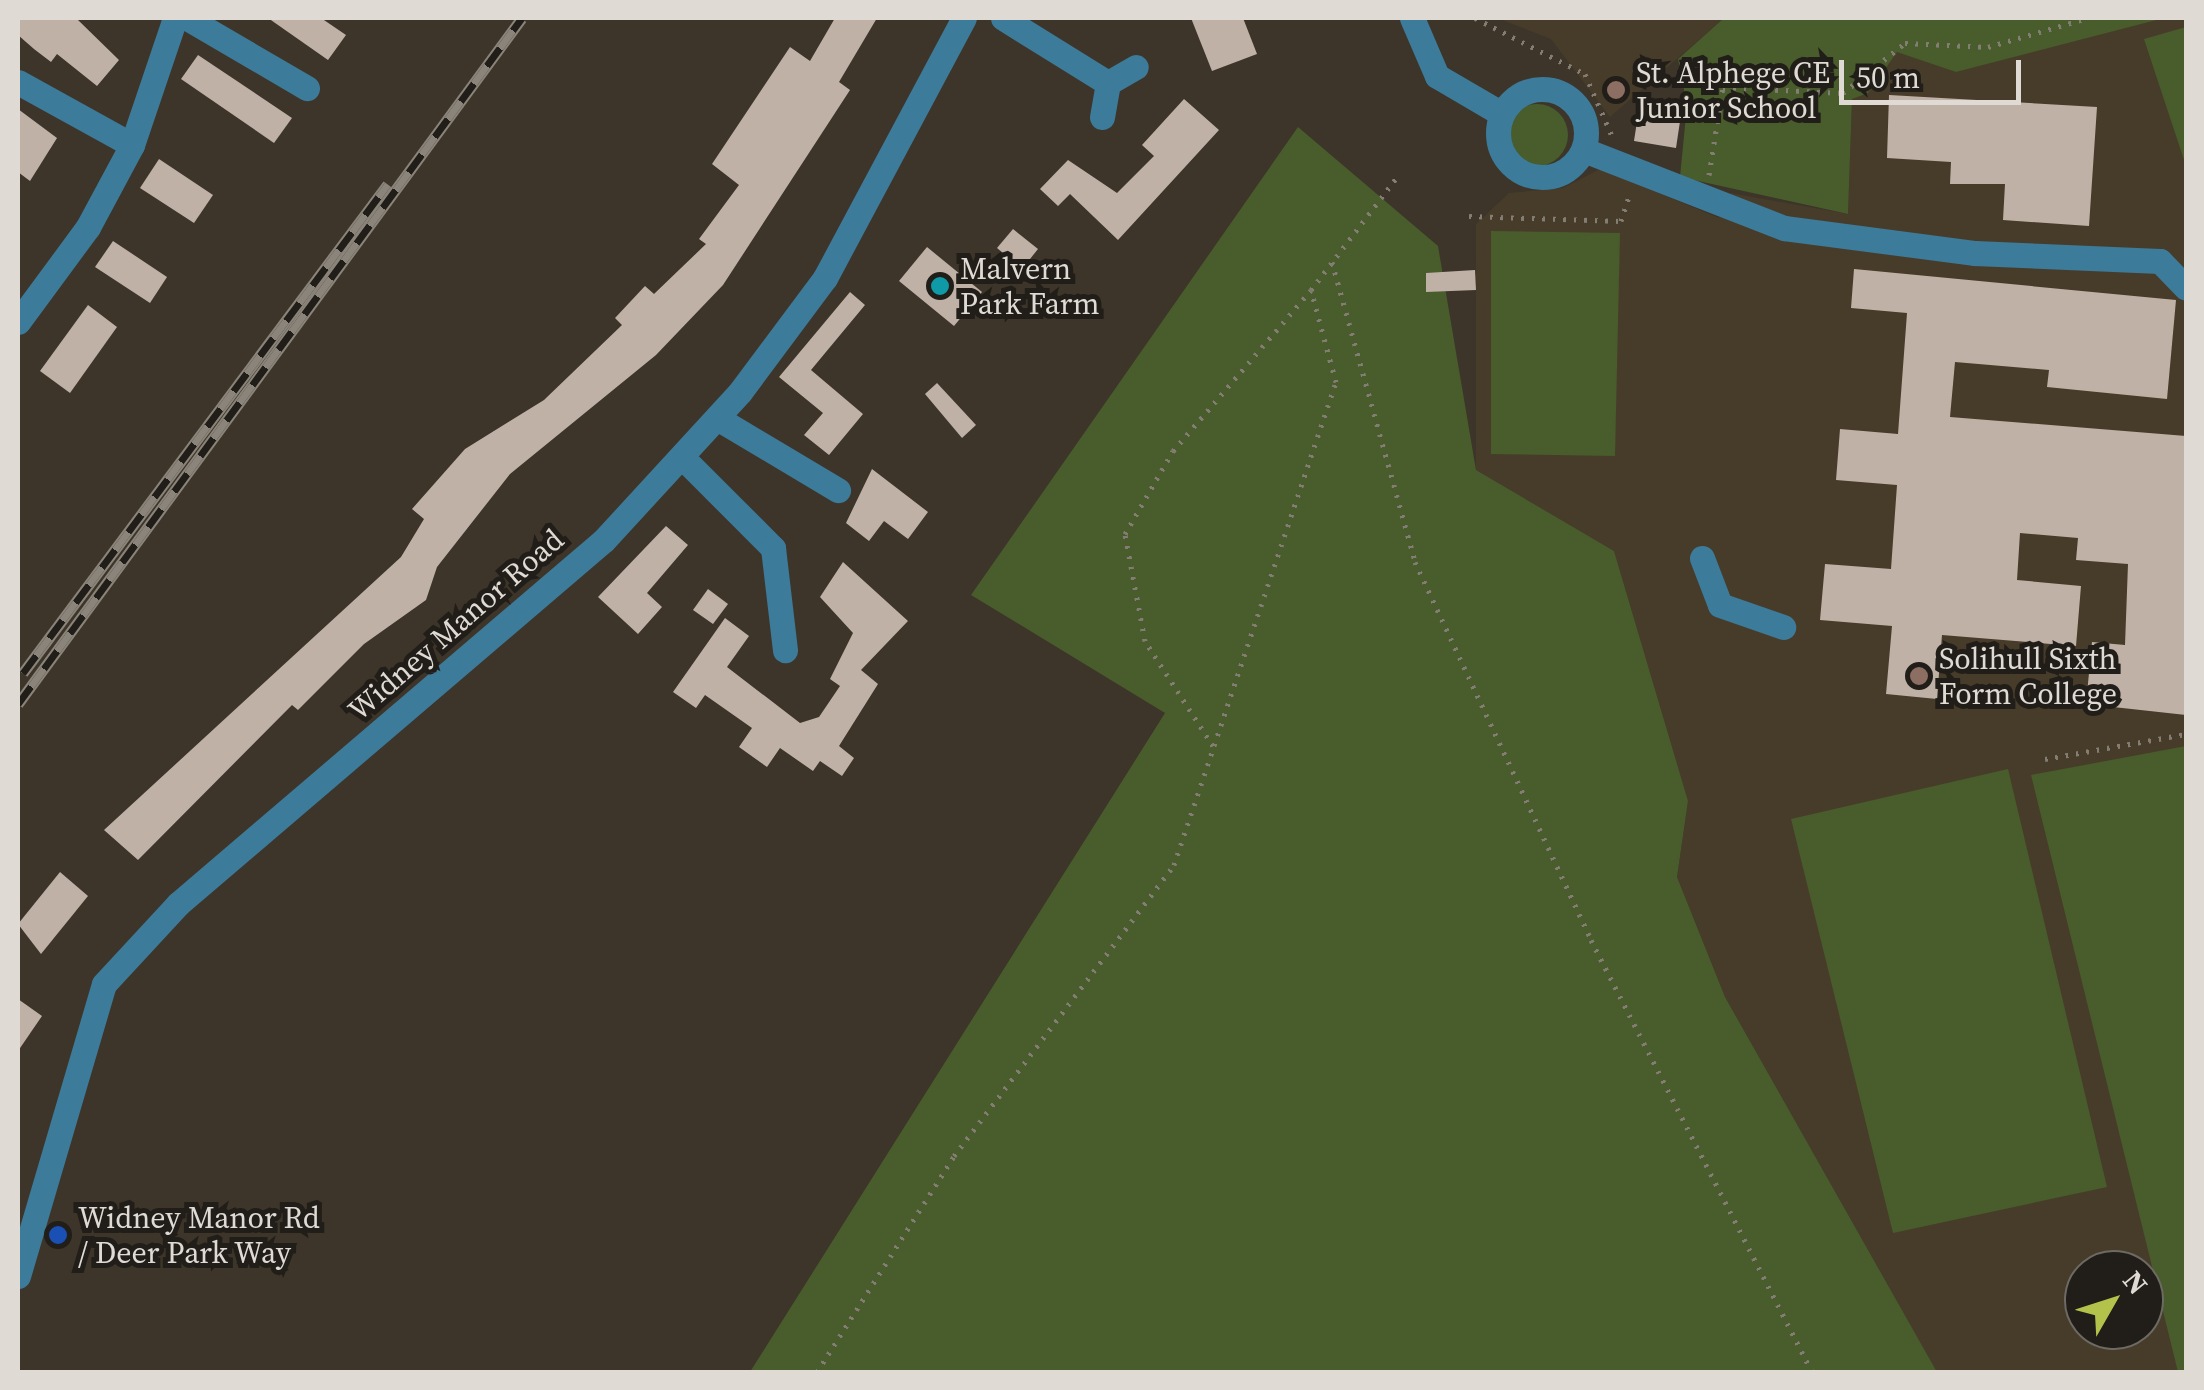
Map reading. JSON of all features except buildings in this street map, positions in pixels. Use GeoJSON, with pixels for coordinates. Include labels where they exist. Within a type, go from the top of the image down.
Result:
{"type":"FeatureCollection","features":[{"type":"Feature","properties":{"kind":"street"},"geometry":{"type":"LineString","coordinates":[[18,322],[88,227],[132,146],[175,18]]}},
{"type":"Feature","properties":{"kind":"street"},"geometry":{"type":"LineString","coordinates":[[187,18],[307,88]]}},
{"type":"Feature","properties":{"kind":"street","name":"Widney Manor Road"},"geometry":{"type":"LineString","coordinates":[[18,1276],[104,984],[178,904],[522,615],[717,418],[826,278],[964,18]]}},
{"type":"Feature","properties":{"kind":"street"},"geometry":{"type":"LineString","coordinates":[[1003,18],[1108,83]]}},
{"type":"Feature","properties":{"kind":"street"},"geometry":{"type":"LineString","coordinates":[[1412,18],[1436,76],[1502,114]]}},
{"type":"Feature","properties":{"kind":"street"},"geometry":{"type":"LineString","coordinates":[[1108,83],[1136,67]]}},
{"type":"Feature","properties":{"kind":"street"},"geometry":{"type":"LineString","coordinates":[[18,82],[132,146]]}},
{"type":"Feature","properties":{"kind":"street"},"geometry":{"type":"LineString","coordinates":[[1102,118],[1108,83]]}},
{"type":"Feature","properties":{"kind":"street"},"geometry":{"type":"LineString","coordinates":[[1538,89],[1567,96],[1585,120],[1584,150],[1556,176],[1529,176],[1501,150],[1502,114],[1538,89]]}},
{"type":"Feature","properties":{"kind":"street"},"geometry":{"type":"LineString","coordinates":[[1584,150],[1784,228],[1975,253],[2160,261],[2186,288]]}},
{"type":"Feature","properties":{"kind":"street"},"geometry":{"type":"LineString","coordinates":[[717,418],[838,490]]}},
{"type":"Feature","properties":{"kind":"street"},"geometry":{"type":"LineString","coordinates":[[682,456],[772,548],[785,650]]}},
{"type":"Feature","properties":{"kind":"street"},"geometry":{"type":"LineString","coordinates":[[1702,558],[1720,606],[1783,626]]}},
{"type":"Feature","properties":{"kind":"path"},"geometry":{"type":"LineString","coordinates":[[1475,18],[1585,74],[1622,146]]}},
{"type":"Feature","properties":{"kind":"path"},"geometry":{"type":"LineString","coordinates":[[1707,198],[1724,86],[1843,94],[1906,43],[1988,47],[2087,18]]}},
{"type":"Feature","properties":{"kind":"path"},"geometry":{"type":"LineString","coordinates":[[1214,747],[1145,640],[1124,534],[1173,451],[1311,290],[1398,176]]}},
{"type":"Feature","properties":{"kind":"path"},"geometry":{"type":"LineString","coordinates":[[1468,216],[1621,222],[1635,178]]}},
{"type":"Feature","properties":{"kind":"path"},"geometry":{"type":"LineString","coordinates":[[1332,262],[1415,562],[1591,940],[1812,1372]]}},
{"type":"Feature","properties":{"kind":"path"},"geometry":{"type":"LineString","coordinates":[[817,1372],[954,1156],[1174,866],[1336,382],[1311,290]]}},
{"type":"Feature","properties":{"kind":"path"},"geometry":{"type":"LineString","coordinates":[[2046,758],[2186,734]]}},
{"type":"Feature","properties":{"kind":"shaded area","name":"St. Alphege CE Junior School"},"geometry":{"type":"Polygon","coordinates":[[[1497,18],[1724,18],[1610,117],[1551,39],[1497,18]]]}},
{"type":"Feature","properties":{"kind":"shaded area","name":"Solihull Sixth Form College"},"geometry":{"type":"Polygon","coordinates":[[[2155,18],[2186,18],[2186,1372],[1937,1372],[1725,997],[1677,877],[1688,801],[1614,551],[1476,470],[1476,224],[1509,193],[1563,188],[1600,169],[1719,218],[1730,193],[1848,214],[1852,98],[1868,93],[1897,51],[1956,72],[2155,18]]]}},
{"type":"Feature","properties":{"kind":"green space"},"geometry":{"type":"Polygon","coordinates":[[[1724,18],[2164,18],[1956,72],[1897,52],[1868,93],[1852,99],[1848,214],[1680,177],[1687,105],[1678,59],[1724,18]]]}},
{"type":"Feature","properties":{"kind":"green space"},"geometry":{"type":"Polygon","coordinates":[[[2186,27],[2186,166],[2144,39],[2186,27]]]}},
{"type":"Feature","properties":{"kind":"green space"},"geometry":{"type":"Polygon","coordinates":[[[1537,104],[1559,113],[1568,135],[1559,157],[1537,166],[1515,157],[1506,135],[1515,113],[1537,104]]]}},
{"type":"Feature","properties":{"kind":"green space"},"geometry":{"type":"Polygon","coordinates":[[[1298,127],[1438,246],[1476,470],[1614,551],[1688,801],[1677,877],[1725,997],[1937,1372],[750,1372],[1165,713],[971,595],[1298,127]]]}},
{"type":"Feature","properties":{"kind":"green space"},"geometry":{"type":"Polygon","coordinates":[[[1491,231],[1620,233],[1615,456],[1491,454],[1491,231]]]}},
{"type":"Feature","properties":{"kind":"green space"},"geometry":{"type":"Polygon","coordinates":[[[2186,746],[2186,1372],[2178,1372],[2164,1315],[2164,1250],[2148,1250],[2031,775],[2186,746]]]}},
{"type":"Feature","properties":{"kind":"green space"},"geometry":{"type":"Polygon","coordinates":[[[2008,769],[2107,1187],[1893,1233],[1791,819],[2008,769]]]}},
{"type":"Feature","properties":{"kind":"railway"},"geometry":{"type":"LineString","coordinates":[[18,704],[522,18]]}},
{"type":"Feature","properties":{"kind":"railway"},"geometry":{"type":"LineString","coordinates":[[23,673],[388,184]]}},
{"type":"Feature","properties":{"kind":"place","name":"St. Alphege CE Junior School"},"geometry":{"type":"Point","coordinates":[1616,90]}},
{"type":"Feature","properties":{"kind":"place","name":"Malvern Park Farm"},"geometry":{"type":"Point","coordinates":[940,286]}},
{"type":"Feature","properties":{"kind":"place","name":"Solihull Sixth Form College"},"geometry":{"type":"Point","coordinates":[1919,676]}},
{"type":"Feature","properties":{"kind":"place","name":"Widney Manor Rd / Deer Park Way"},"geometry":{"type":"Point","coordinates":[58,1235]}}]}
